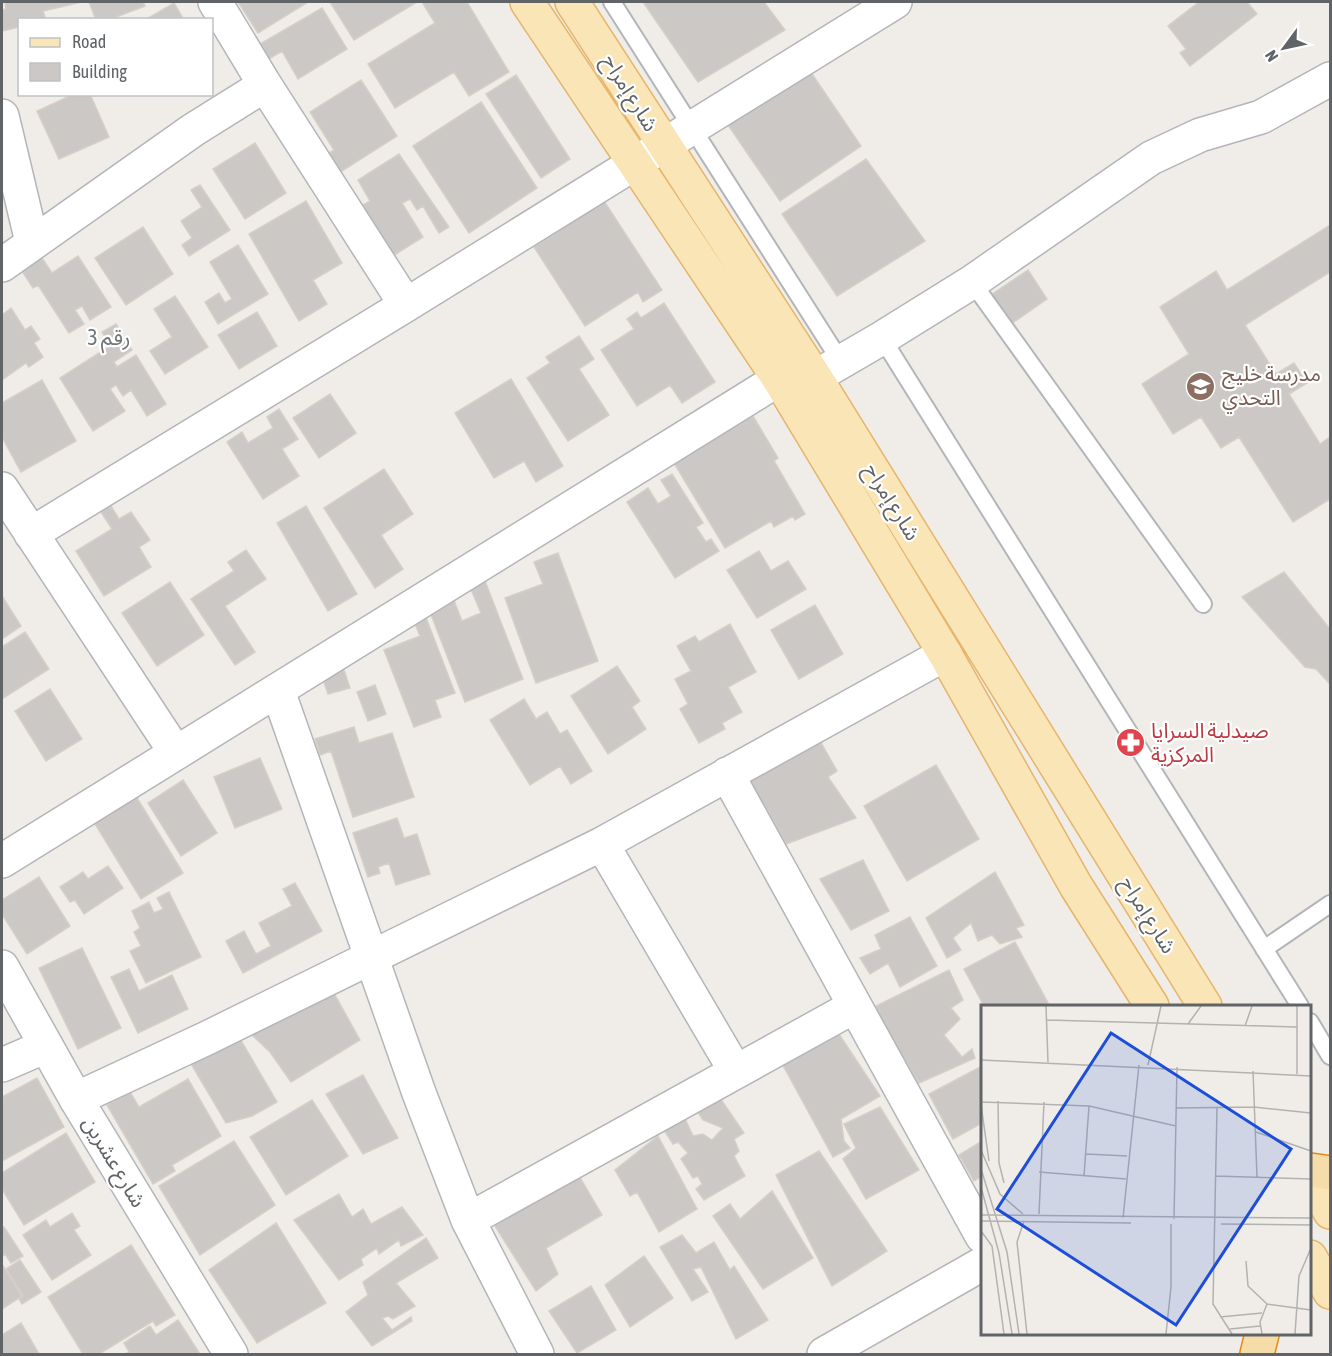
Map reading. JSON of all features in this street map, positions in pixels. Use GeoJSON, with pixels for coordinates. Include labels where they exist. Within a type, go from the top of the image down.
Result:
{"type":"FeatureCollection","features":[{"type":"Feature","properties":{"kind":"highway"},"geometry":{"type":"LineString","coordinates":[[1311,1170],[1330,1173]]}},
{"type":"Feature","properties":{"kind":"highway"},"geometry":{"type":"LineString","coordinates":[[1257,1354],[1263,1335]]}},
{"type":"Feature","properties":{"kind":"main road","name":"شارع إمراح"},"geometry":{"type":"LineString","coordinates":[[527,2],[632,163],[778,379],[945,654],[1076,886],[1151,1005]]}},
{"type":"Feature","properties":{"kind":"main road","name":"شارع إمراح"},"geometry":{"type":"LineString","coordinates":[[572,2],[663,145],[828,369],[1204,1005]]}},
{"type":"Feature","properties":{"kind":"main road"},"geometry":{"type":"LineString","coordinates":[[1311,1177],[1330,1212]]}},
{"type":"Feature","properties":{"kind":"main road"},"geometry":{"type":"LineString","coordinates":[[1311,1259],[1330,1292]]}},
{"type":"Feature","properties":{"kind":"street"},"geometry":{"type":"LineString","coordinates":[[215,2],[265,85],[406,305]]}},
{"type":"Feature","properties":{"kind":"street"},"geometry":{"type":"LineString","coordinates":[[31,534],[895,2]]}},
{"type":"Feature","properties":{"kind":"street"},"geometry":{"type":"LineString","coordinates":[[828,369],[972,282],[1151,158],[1200,135],[1261,117],[1330,79]]}},
{"type":"Feature","properties":{"kind":"street"},"geometry":{"type":"LineString","coordinates":[[2,265],[193,130],[265,85]]}},
{"type":"Feature","properties":{"kind":"street"},"geometry":{"type":"LineString","coordinates":[[2,116],[32,242]]}},
{"type":"Feature","properties":{"kind":"street"},"geometry":{"type":"LineString","coordinates":[[2,861],[778,379]]}},
{"type":"Feature","properties":{"kind":"street"},"geometry":{"type":"LineString","coordinates":[[2,489],[176,753]]}},
{"type":"Feature","properties":{"kind":"street"},"geometry":{"type":"LineString","coordinates":[[76,1099],[602,844],[945,654]]}},
{"type":"Feature","properties":{"kind":"street"},"geometry":{"type":"LineString","coordinates":[[278,691],[468,1220],[537,1354]]}},
{"type":"Feature","properties":{"kind":"street"},"geometry":{"type":"LineString","coordinates":[[727,774],[981,1234]]}},
{"type":"Feature","properties":{"kind":"street"},"geometry":{"type":"LineString","coordinates":[[602,844],[736,1072]]}},
{"type":"Feature","properties":{"kind":"street","name":"شارع عشرين"},"geometry":{"type":"LineString","coordinates":[[2,967],[76,1099],[231,1354]]}},
{"type":"Feature","properties":{"kind":"street"},"geometry":{"type":"LineString","coordinates":[[468,1220],[855,1006]]}},
{"type":"Feature","properties":{"kind":"street"},"geometry":{"type":"LineString","coordinates":[[2,1065],[46,1046]]}},
{"type":"Feature","properties":{"kind":"street"},"geometry":{"type":"LineString","coordinates":[[824,1354],[981,1265]]}},
{"type":"Feature","properties":{"kind":"lane"},"geometry":{"type":"LineString","coordinates":[[612,2],[692,128],[828,369]]}},
{"type":"Feature","properties":{"kind":"lane"},"geometry":{"type":"LineString","coordinates":[[972,282],[1203,604]]}},
{"type":"Feature","properties":{"kind":"lane"},"geometry":{"type":"LineString","coordinates":[[882,338],[1299,1005]]}},
{"type":"Feature","properties":{"kind":"lane"},"geometry":{"type":"LineString","coordinates":[[1264,949],[1330,904]]}},
{"type":"Feature","properties":{"kind":"lane"},"geometry":{"type":"LineString","coordinates":[[1311,1024],[1330,1056]]}},
{"type":"Feature","properties":{"kind":"building"},"geometry":{"type":"Polygon","coordinates":[[[5,2],[82,2],[43,11],[45,18],[18,18],[18,27],[2,31],[2,10],[6,9],[5,2]]]}},
{"type":"Feature","properties":{"kind":"building"},"geometry":{"type":"Polygon","coordinates":[[[89,2],[143,2],[145,6],[113,18],[95,18],[89,2]]]}},
{"type":"Feature","properties":{"kind":"building"},"geometry":{"type":"Polygon","coordinates":[[[238,2],[308,2],[258,33],[238,2]]]}},
{"type":"Feature","properties":{"kind":"building"},"geometry":{"type":"Polygon","coordinates":[[[330,2],[417,2],[354,40],[330,2]]]}},
{"type":"Feature","properties":{"kind":"building"},"geometry":{"type":"Polygon","coordinates":[[[422,2],[467,2],[509,72],[469,96],[454,72],[395,108],[368,64],[435,23],[422,2]]]}},
{"type":"Feature","properties":{"kind":"building"},"geometry":{"type":"Polygon","coordinates":[[[643,2],[764,2],[785,30],[698,82],[643,2]]]}},
{"type":"Feature","properties":{"kind":"building"},"geometry":{"type":"Polygon","coordinates":[[[1199,2],[1247,2],[1257,14],[1190,66],[1180,53],[1186,49],[1168,26],[1199,2]]]}},
{"type":"Feature","properties":{"kind":"building"},"geometry":{"type":"Polygon","coordinates":[[[174,3],[183,18],[148,18],[174,3]]]}},
{"type":"Feature","properties":{"kind":"building"},"geometry":{"type":"Polygon","coordinates":[[[322,8],[347,49],[298,79],[282,51],[269,59],[260,44],[322,8]]]}},
{"type":"Feature","properties":{"kind":"building"},"geometry":{"type":"Polygon","coordinates":[[[810,71],[861,146],[780,201],[728,125],[810,71]]]}},
{"type":"Feature","properties":{"kind":"building"},"geometry":{"type":"Polygon","coordinates":[[[516,75],[570,159],[541,178],[486,94],[516,75]]]}},
{"type":"Feature","properties":{"kind":"building"},"geometry":{"type":"Polygon","coordinates":[[[361,80],[397,136],[331,178],[319,159],[334,150],[310,112],[361,80]]]}},
{"type":"Feature","properties":{"kind":"building"},"geometry":{"type":"Polygon","coordinates":[[[70,96],[91,96],[109,137],[59,159],[37,111],[70,96]]]}},
{"type":"Feature","properties":{"kind":"building"},"geometry":{"type":"Polygon","coordinates":[[[481,102],[537,188],[469,233],[413,146],[481,102]]]}},
{"type":"Feature","properties":{"kind":"building"},"geometry":{"type":"Polygon","coordinates":[[[255,143],[286,193],[245,219],[213,169],[255,143]]]}},
{"type":"Feature","properties":{"kind":"building"},"geometry":{"type":"Polygon","coordinates":[[[399,154],[449,227],[439,233],[423,206],[417,210],[410,199],[402,203],[423,237],[388,259],[356,209],[370,201],[358,180],[399,154]]]}},
{"type":"Feature","properties":{"kind":"building"},"geometry":{"type":"Polygon","coordinates":[[[866,159],[925,241],[837,296],[782,214],[866,159]]]}},
{"type":"Feature","properties":{"kind":"building"},"geometry":{"type":"Polygon","coordinates":[[[200,185],[230,230],[189,256],[182,245],[192,238],[181,221],[202,207],[191,190],[200,185]]]}},
{"type":"Feature","properties":{"kind":"building"},"geometry":{"type":"Polygon","coordinates":[[[306,201],[342,263],[313,280],[327,304],[299,321],[249,234],[306,201]]]}},
{"type":"Feature","properties":{"kind":"building"},"geometry":{"type":"Polygon","coordinates":[[[604,201],[662,290],[643,302],[638,292],[585,326],[534,247],[604,201]]]}},
{"type":"Feature","properties":{"kind":"building"},"geometry":{"type":"Polygon","coordinates":[[[1330,225],[1330,272],[1245,325],[1276,374],[1294,363],[1307,383],[1289,394],[1320,444],[1330,437],[1330,499],[1293,522],[1239,437],[1221,448],[1201,417],[1173,434],[1142,384],[1189,354],[1160,307],[1216,271],[1227,290],[1330,225]]]}},
{"type":"Feature","properties":{"kind":"building"},"geometry":{"type":"Polygon","coordinates":[[[143,227],[173,274],[126,305],[95,258],[143,227]]]}},
{"type":"Feature","properties":{"kind":"building"},"geometry":{"type":"Polygon","coordinates":[[[238,245],[268,294],[218,324],[205,302],[219,293],[225,303],[232,299],[210,262],[238,245]]]}},
{"type":"Feature","properties":{"kind":"building"},"geometry":{"type":"Polygon","coordinates":[[[40,255],[52,273],[78,256],[111,307],[90,320],[82,306],[75,310],[84,324],[69,333],[38,285],[33,288],[20,268],[40,255]]]}},
{"type":"Feature","properties":{"kind":"building"},"geometry":{"type":"Polygon","coordinates":[[[1028,270],[1047,299],[1011,324],[991,295],[1028,270]]]}},
{"type":"Feature","properties":{"kind":"building"},"geometry":{"type":"Polygon","coordinates":[[[175,296],[208,347],[165,374],[150,351],[172,337],[154,309],[175,296]]]}},
{"type":"Feature","properties":{"kind":"building"},"geometry":{"type":"Polygon","coordinates":[[[664,303],[715,382],[682,403],[670,385],[637,406],[601,350],[634,329],[627,319],[637,312],[641,318],[664,303]]]}},
{"type":"Feature","properties":{"kind":"building"},"geometry":{"type":"Polygon","coordinates":[[[11,308],[25,330],[31,326],[40,339],[34,343],[43,357],[29,367],[26,363],[2,380],[2,315],[11,308]]]}},
{"type":"Feature","properties":{"kind":"building"},"geometry":{"type":"Polygon","coordinates":[[[257,312],[277,346],[239,369],[218,335],[257,312]]]}},
{"type":"Feature","properties":{"kind":"building"},"geometry":{"type":"Polygon","coordinates":[[[116,324],[132,350],[114,362],[117,367],[136,355],[166,404],[147,416],[131,390],[123,396],[116,385],[110,389],[125,411],[93,431],[60,378],[110,346],[102,332],[116,324]]]}},
{"type":"Feature","properties":{"kind":"building"},"geometry":{"type":"Polygon","coordinates":[[[579,336],[594,359],[579,369],[609,415],[568,441],[527,378],[550,363],[546,357],[579,336]]]}},
{"type":"Feature","properties":{"kind":"building"},"geometry":{"type":"Polygon","coordinates":[[[511,379],[563,466],[536,482],[524,461],[494,478],[455,413],[511,379]]]}},
{"type":"Feature","properties":{"kind":"building"},"geometry":{"type":"Polygon","coordinates":[[[42,380],[76,441],[21,472],[2,437],[2,403],[42,380]]]}},
{"type":"Feature","properties":{"kind":"building"},"geometry":{"type":"Polygon","coordinates":[[[330,394],[356,433],[319,458],[293,418],[330,394]]]}},
{"type":"Feature","properties":{"kind":"building"},"geometry":{"type":"Polygon","coordinates":[[[279,409],[298,439],[282,449],[299,476],[263,499],[227,442],[242,432],[248,443],[273,428],[267,417],[279,409]]]}},
{"type":"Feature","properties":{"kind":"building"},"geometry":{"type":"Polygon","coordinates":[[[753,416],[778,458],[774,461],[805,514],[795,520],[793,516],[774,527],[771,521],[725,548],[674,463],[753,416]]]}},
{"type":"Feature","properties":{"kind":"building"},"geometry":{"type":"Polygon","coordinates":[[[384,469],[413,514],[381,535],[403,569],[375,588],[324,508],[384,469]]]}},
{"type":"Feature","properties":{"kind":"building"},"geometry":{"type":"Polygon","coordinates":[[[672,474],[703,523],[696,527],[706,542],[711,539],[719,551],[675,578],[627,502],[648,488],[658,504],[671,496],[661,480],[672,474]]]}},
{"type":"Feature","properties":{"kind":"building"},"geometry":{"type":"Polygon","coordinates":[[[111,506],[119,519],[131,512],[150,540],[139,547],[151,567],[104,596],[76,551],[112,529],[101,512],[111,506]]]}},
{"type":"Feature","properties":{"kind":"building"},"geometry":{"type":"Polygon","coordinates":[[[306,506],[357,594],[328,611],[277,523],[306,506]]]}},
{"type":"Feature","properties":{"kind":"building"},"geometry":{"type":"Polygon","coordinates":[[[246,550],[266,579],[225,606],[255,652],[235,665],[191,599],[234,571],[228,562],[246,550]]]}},
{"type":"Feature","properties":{"kind":"building"},"geometry":{"type":"Polygon","coordinates":[[[759,551],[771,571],[788,561],[806,589],[757,618],[727,570],[759,551]]]}},
{"type":"Feature","properties":{"kind":"building"},"geometry":{"type":"Polygon","coordinates":[[[558,553],[598,661],[536,683],[505,598],[543,584],[534,562],[558,553]]]}},
{"type":"Feature","properties":{"kind":"building"},"geometry":{"type":"Polygon","coordinates":[[[1284,572],[1330,629],[1330,684],[1316,669],[1305,667],[1242,597],[1284,572]]]}},
{"type":"Feature","properties":{"kind":"building"},"geometry":{"type":"Polygon","coordinates":[[[485,581],[523,679],[465,702],[428,607],[453,598],[462,621],[481,613],[470,587],[485,581]]]}},
{"type":"Feature","properties":{"kind":"building"},"geometry":{"type":"Polygon","coordinates":[[[170,582],[204,635],[157,666],[122,613],[170,582]]]}},
{"type":"Feature","properties":{"kind":"building"},"geometry":{"type":"Polygon","coordinates":[[[2,596],[21,626],[2,639],[2,596]]]}},
{"type":"Feature","properties":{"kind":"building"},"geometry":{"type":"Polygon","coordinates":[[[815,605],[843,654],[799,679],[771,630],[815,605]]]}},
{"type":"Feature","properties":{"kind":"building"},"geometry":{"type":"Polygon","coordinates":[[[425,615],[455,693],[435,700],[441,717],[414,727],[384,650],[420,636],[413,619],[425,615]]]}},
{"type":"Feature","properties":{"kind":"building"},"geometry":{"type":"Polygon","coordinates":[[[730,624],[756,672],[728,687],[742,712],[722,723],[725,729],[699,743],[680,709],[688,704],[675,679],[691,671],[677,646],[695,636],[699,642],[730,624]]]}},
{"type":"Feature","properties":{"kind":"building"},"geometry":{"type":"Polygon","coordinates":[[[25,632],[49,669],[2,699],[2,647],[25,632]]]}},
{"type":"Feature","properties":{"kind":"building"},"geometry":{"type":"Polygon","coordinates":[[[342,664],[350,688],[328,694],[320,671],[342,664]]]}},
{"type":"Feature","properties":{"kind":"building"},"geometry":{"type":"Polygon","coordinates":[[[617,666],[640,701],[632,707],[646,729],[608,754],[571,696],[617,666]]]}},
{"type":"Feature","properties":{"kind":"building"},"geometry":{"type":"Polygon","coordinates":[[[375,685],[386,714],[368,721],[357,692],[375,685]]]}},
{"type":"Feature","properties":{"kind":"building"},"geometry":{"type":"Polygon","coordinates":[[[50,689],[82,739],[46,761],[15,711],[50,689]]]}},
{"type":"Feature","properties":{"kind":"building"},"geometry":{"type":"Polygon","coordinates":[[[524,699],[536,719],[547,712],[560,734],[567,730],[592,771],[571,784],[560,766],[530,785],[490,720],[524,699]]]}},
{"type":"Feature","properties":{"kind":"building"},"geometry":{"type":"Polygon","coordinates":[[[354,727],[359,743],[392,733],[414,797],[353,817],[331,751],[320,755],[315,739],[354,727]]]}},
{"type":"Feature","properties":{"kind":"building"},"geometry":{"type":"Polygon","coordinates":[[[815,732],[837,771],[828,777],[856,818],[786,844],[766,808],[742,773],[815,732]]]}},
{"type":"Feature","properties":{"kind":"building"},"geometry":{"type":"Polygon","coordinates":[[[260,758],[282,809],[235,828],[214,777],[260,758]]]}},
{"type":"Feature","properties":{"kind":"building"},"geometry":{"type":"Polygon","coordinates":[[[936,765],[979,839],[907,881],[864,806],[936,765]]]}},
{"type":"Feature","properties":{"kind":"building"},"geometry":{"type":"Polygon","coordinates":[[[183,780],[217,833],[181,856],[148,803],[183,780]]]}},
{"type":"Feature","properties":{"kind":"building"},"geometry":{"type":"Polygon","coordinates":[[[134,793],[183,873],[141,899],[92,819],[134,793]]]}},
{"type":"Feature","properties":{"kind":"building"},"geometry":{"type":"Polygon","coordinates":[[[397,818],[404,838],[417,834],[430,874],[396,885],[389,863],[378,867],[380,873],[368,877],[353,833],[397,818]]]}},
{"type":"Feature","properties":{"kind":"building"},"geometry":{"type":"Polygon","coordinates":[[[863,860],[889,911],[851,930],[820,879],[863,860]]]}},
{"type":"Feature","properties":{"kind":"building"},"geometry":{"type":"Polygon","coordinates":[[[108,866],[123,888],[84,914],[75,900],[70,902],[60,887],[83,872],[88,879],[108,866]]]}},
{"type":"Feature","properties":{"kind":"building"},"geometry":{"type":"Polygon","coordinates":[[[995,872],[1024,925],[1016,928],[1022,937],[1000,944],[992,935],[978,941],[971,923],[953,938],[961,950],[947,958],[926,918],[995,872]]]}},
{"type":"Feature","properties":{"kind":"building"},"geometry":{"type":"Polygon","coordinates":[[[39,877],[70,926],[27,954],[2,914],[2,900],[39,877]]]}},
{"type":"Feature","properties":{"kind":"building"},"geometry":{"type":"Polygon","coordinates":[[[295,883],[322,931],[243,973],[226,941],[244,931],[256,954],[271,946],[259,923],[292,906],[283,889],[295,883]]]}},
{"type":"Feature","properties":{"kind":"building"},"geometry":{"type":"Polygon","coordinates":[[[169,892],[201,957],[146,983],[130,951],[141,946],[134,932],[140,928],[132,911],[149,902],[154,913],[163,909],[157,898],[169,892]]]}},
{"type":"Feature","properties":{"kind":"building"},"geometry":{"type":"Polygon","coordinates":[[[910,917],[937,966],[900,987],[888,963],[870,974],[860,958],[881,949],[875,935],[910,917]]]}},
{"type":"Feature","properties":{"kind":"building"},"geometry":{"type":"Polygon","coordinates":[[[1015,942],[1048,1003],[1043,1005],[983,1005],[964,969],[1015,942]]]}},
{"type":"Feature","properties":{"kind":"building"},"geometry":{"type":"Polygon","coordinates":[[[82,948],[121,1028],[78,1049],[39,968],[82,948]]]}},
{"type":"Feature","properties":{"kind":"building"},"geometry":{"type":"Polygon","coordinates":[[[129,969],[139,991],[172,975],[188,1009],[138,1033],[111,977],[129,969]]]}},
{"type":"Feature","properties":{"kind":"building"},"geometry":{"type":"Polygon","coordinates":[[[949,970],[963,1000],[951,1008],[960,1019],[944,1035],[962,1057],[972,1049],[975,1058],[919,1083],[872,1008],[949,970]]]}},
{"type":"Feature","properties":{"kind":"building"},"geometry":{"type":"Polygon","coordinates":[[[330,986],[360,1040],[291,1082],[270,1052],[252,1035],[330,986]]]}},
{"type":"Feature","properties":{"kind":"building"},"geometry":{"type":"Polygon","coordinates":[[[835,1028],[880,1096],[841,1119],[844,1141],[850,1148],[833,1157],[779,1058],[835,1028]]]}},
{"type":"Feature","properties":{"kind":"building"},"geometry":{"type":"Polygon","coordinates":[[[239,1037],[277,1102],[252,1116],[226,1123],[190,1062],[239,1037]]]}},
{"type":"Feature","properties":{"kind":"building"},"geometry":{"type":"Polygon","coordinates":[[[981,1067],[981,1124],[953,1139],[929,1094],[981,1067]]]}},
{"type":"Feature","properties":{"kind":"building"},"geometry":{"type":"Polygon","coordinates":[[[363,1075],[398,1138],[363,1154],[326,1094],[363,1075]]]}},
{"type":"Feature","properties":{"kind":"building"},"geometry":{"type":"Polygon","coordinates":[[[37,1078],[64,1127],[2,1161],[2,1097],[37,1078]]]}},
{"type":"Feature","properties":{"kind":"building"},"geometry":{"type":"Polygon","coordinates":[[[188,1079],[221,1136],[172,1165],[175,1171],[153,1184],[107,1105],[130,1092],[139,1107],[188,1079]]]}},
{"type":"Feature","properties":{"kind":"building"},"geometry":{"type":"Polygon","coordinates":[[[718,1095],[744,1133],[734,1139],[739,1151],[734,1156],[745,1176],[704,1200],[696,1189],[702,1184],[698,1176],[693,1178],[681,1159],[688,1153],[678,1142],[673,1144],[662,1127],[682,1112],[693,1136],[703,1134],[712,1140],[723,1128],[703,1120],[695,1108],[718,1095]]]}},
{"type":"Feature","properties":{"kind":"building"},"geometry":{"type":"Polygon","coordinates":[[[312,1100],[348,1156],[286,1195],[250,1137],[312,1100]]]}},
{"type":"Feature","properties":{"kind":"building"},"geometry":{"type":"Polygon","coordinates":[[[880,1107],[919,1170],[866,1199],[843,1159],[856,1148],[844,1124],[880,1107]]]}},
{"type":"Feature","properties":{"kind":"building"},"geometry":{"type":"Polygon","coordinates":[[[66,1133],[95,1182],[24,1225],[2,1189],[2,1173],[66,1133]]]}},
{"type":"Feature","properties":{"kind":"building"},"geometry":{"type":"Polygon","coordinates":[[[658,1136],[697,1209],[659,1232],[637,1192],[630,1196],[615,1170],[658,1136]]]}},
{"type":"Feature","properties":{"kind":"building"},"geometry":{"type":"Polygon","coordinates":[[[234,1141],[275,1205],[200,1255],[159,1186],[234,1141]]]}},
{"type":"Feature","properties":{"kind":"building"},"geometry":{"type":"Polygon","coordinates":[[[981,1142],[981,1177],[974,1181],[959,1155],[981,1142]]]}},
{"type":"Feature","properties":{"kind":"building"},"geometry":{"type":"Polygon","coordinates":[[[819,1151],[887,1251],[832,1286],[776,1175],[819,1151]]]}},
{"type":"Feature","properties":{"kind":"building"},"geometry":{"type":"Polygon","coordinates":[[[579,1176],[602,1215],[546,1248],[558,1274],[536,1291],[493,1223],[579,1176]]]}},
{"type":"Feature","properties":{"kind":"building"},"geometry":{"type":"Polygon","coordinates":[[[772,1191],[813,1258],[763,1289],[713,1216],[730,1204],[740,1219],[772,1191]]]}},
{"type":"Feature","properties":{"kind":"building"},"geometry":{"type":"Polygon","coordinates":[[[339,1194],[352,1217],[363,1209],[371,1224],[402,1207],[423,1235],[401,1246],[399,1240],[379,1254],[377,1248],[361,1259],[363,1265],[339,1280],[294,1220],[339,1194]]]}},
{"type":"Feature","properties":{"kind":"building"},"geometry":{"type":"Polygon","coordinates":[[[72,1213],[80,1226],[74,1230],[91,1255],[52,1280],[23,1235],[46,1220],[50,1227],[72,1213]]]}},
{"type":"Feature","properties":{"kind":"building"},"geometry":{"type":"Polygon","coordinates":[[[276,1223],[326,1303],[257,1343],[209,1270],[276,1223]]]}},
{"type":"Feature","properties":{"kind":"building"},"geometry":{"type":"Polygon","coordinates":[[[4,1227],[23,1256],[11,1263],[5,1254],[2,1257],[2,1228],[4,1227]]]}},
{"type":"Feature","properties":{"kind":"building"},"geometry":{"type":"Polygon","coordinates":[[[682,1235],[696,1253],[714,1242],[730,1270],[734,1266],[768,1320],[736,1339],[701,1267],[693,1269],[708,1292],[692,1301],[660,1247],[682,1235]]]}},
{"type":"Feature","properties":{"kind":"building"},"geometry":{"type":"Polygon","coordinates":[[[426,1238],[438,1258],[396,1283],[415,1306],[393,1319],[388,1316],[382,1318],[392,1330],[411,1317],[412,1321],[372,1346],[346,1312],[368,1295],[363,1282],[426,1238]]]}},
{"type":"Feature","properties":{"kind":"building"},"geometry":{"type":"Polygon","coordinates":[[[131,1245],[175,1315],[156,1326],[153,1321],[99,1354],[83,1354],[48,1297],[131,1245]]]}},
{"type":"Feature","properties":{"kind":"building"},"geometry":{"type":"Polygon","coordinates":[[[644,1256],[673,1298],[630,1327],[605,1285],[644,1256]]]}},
{"type":"Feature","properties":{"kind":"building"},"geometry":{"type":"Polygon","coordinates":[[[20,1260],[41,1292],[22,1304],[19,1299],[23,1296],[6,1269],[20,1260]]]}},
{"type":"Feature","properties":{"kind":"building"},"geometry":{"type":"Polygon","coordinates":[[[2,1264],[22,1296],[2,1309],[2,1264]]]}},
{"type":"Feature","properties":{"kind":"building"},"geometry":{"type":"Polygon","coordinates":[[[591,1286],[616,1330],[577,1353],[549,1311],[591,1286]]]}},
{"type":"Feature","properties":{"kind":"building"},"geometry":{"type":"Polygon","coordinates":[[[178,1320],[200,1354],[125,1354],[129,1352],[124,1343],[150,1326],[156,1335],[178,1320]]]}},
{"type":"Feature","properties":{"kind":"building"},"geometry":{"type":"Polygon","coordinates":[[[21,1323],[39,1354],[2,1354],[2,1335],[21,1323]]]}},
{"type":"Feature","properties":{"kind":"place","name":"مدرسة خليج التحدي"},"geometry":{"type":"Point","coordinates":[1201,386]}},
{"type":"Feature","properties":{"kind":"place","name":"صيدلية السرايا المركزية"},"geometry":{"type":"Point","coordinates":[1130,743]}},
{"type":"Feature","properties":{"kind":"district","name":"رقم 3"},"geometry":{"type":"Point","coordinates":[109,337]}}]}
